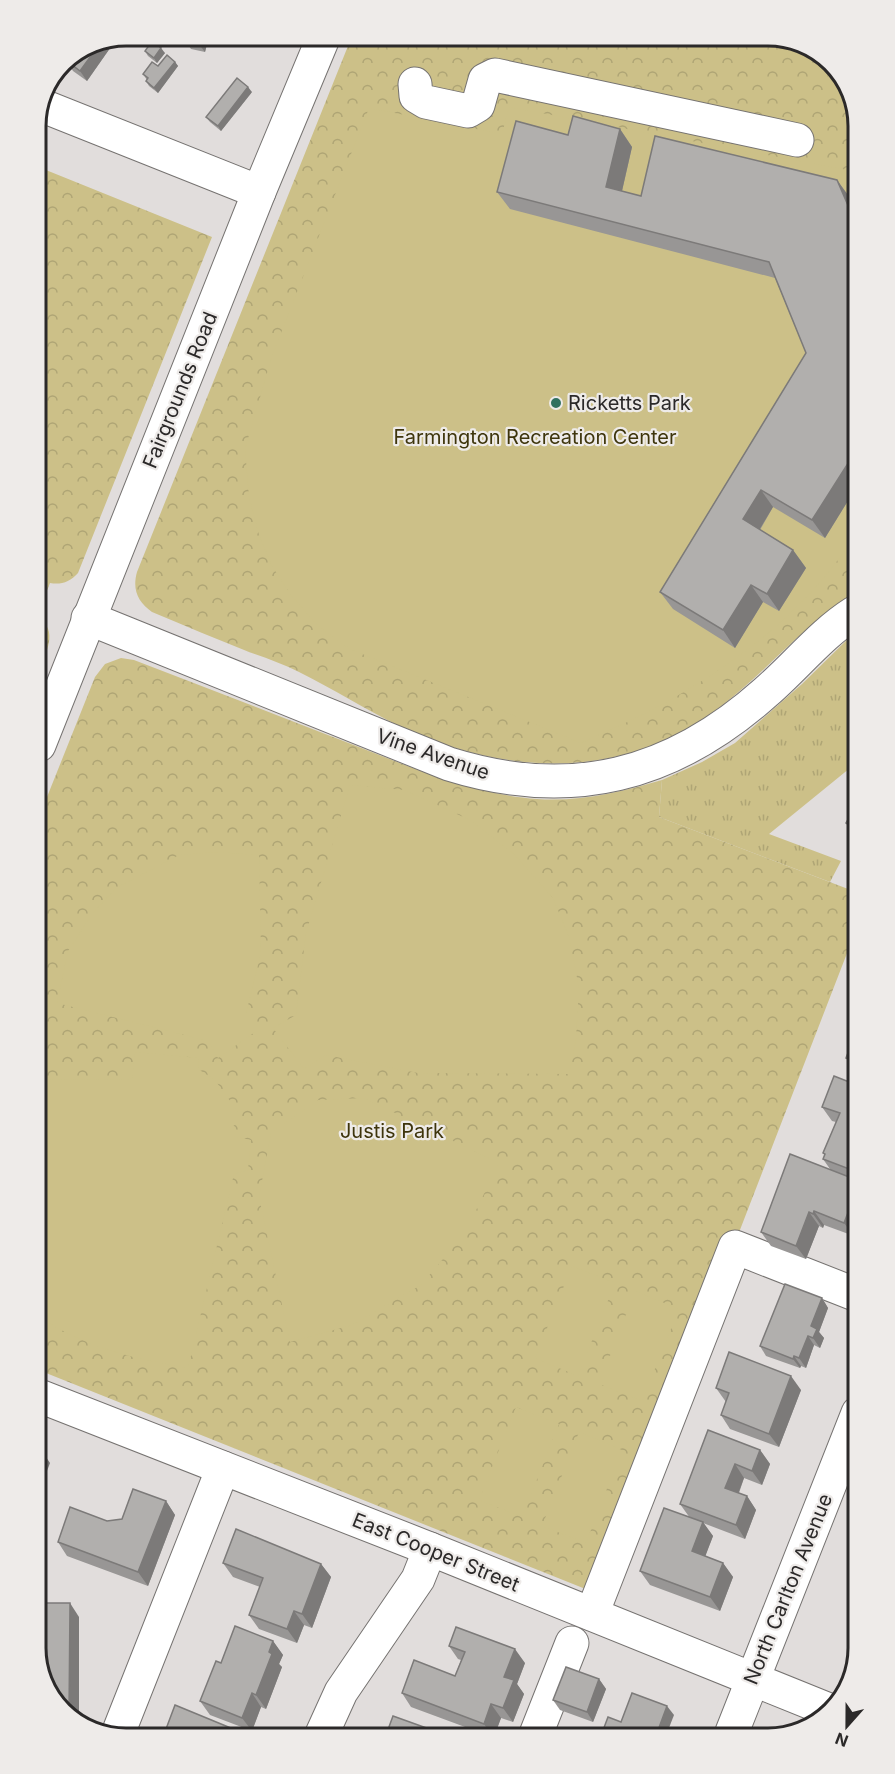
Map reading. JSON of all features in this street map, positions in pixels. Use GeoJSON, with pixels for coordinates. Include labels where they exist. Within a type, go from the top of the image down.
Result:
{"type":"FeatureCollection","features":[{"type":"Feature","properties":{"kind":"street","name":"Fairgrounds Road"},"geometry":{"type":"LineString","coordinates":[[47,725],[259,192],[319,47]]}},
{"type":"Feature","properties":{"kind":"street"},"geometry":{"type":"LineString","coordinates":[[415,84],[416,96],[426,102],[468,111],[478,105],[485,80],[495,75],[797,140]]}},
{"type":"Feature","properties":{"kind":"street"},"geometry":{"type":"LineString","coordinates":[[49,108],[259,192]]}},
{"type":"Feature","properties":{"kind":"street","name":"Vine Avenue"},"geometry":{"type":"LineString","coordinates":[[88,618],[449,764],[498,777],[550,782],[601,778],[629,772],[698,743],[734,720],[767,692],[838,624],[848,618]]}},
{"type":"Feature","properties":{"kind":"street"},"geometry":{"type":"LineString","coordinates":[[592,1614],[735,1247],[848,1291]]}},
{"type":"Feature","properties":{"kind":"street","name":"East Cooper Street"},"geometry":{"type":"LineString","coordinates":[[46,1399],[430,1549],[817,1705]]}},
{"type":"Feature","properties":{"kind":"street","name":"North Carlton Avenue"},"geometry":{"type":"LineString","coordinates":[[734,1728],[848,1438]]}},
{"type":"Feature","properties":{"kind":"street"},"geometry":{"type":"LineString","coordinates":[[121,1727],[223,1468]]}},
{"type":"Feature","properties":{"kind":"street"},"geometry":{"type":"LineString","coordinates":[[325,1727],[341,1692],[355,1669],[418,1579],[430,1549]]}},
{"type":"Feature","properties":{"kind":"street"},"geometry":{"type":"LineString","coordinates":[[539,1728],[572,1643]]}},
{"type":"Feature","properties":{"kind":"green space","name":"Ricketts Park"},"geometry":{"type":"Polygon","coordinates":[[[348,47],[774,47],[784,48],[808,57],[832,78],[847,111],[848,127],[848,597],[809,627],[748,684],[703,719],[678,734],[644,749],[609,758],[574,763],[538,763],[502,759],[467,751],[399,726],[287,666],[152,612],[137,595],[135,584],[137,572],[348,47]]]}},
{"type":"Feature","properties":{"kind":"green space","name":"Ricketts Park"},"geometry":{"type":"Polygon","coordinates":[[[509,107],[848,170],[848,546],[836,563],[795,608],[750,648],[672,699],[581,743],[350,649],[318,626],[291,595],[272,566],[259,535],[249,497],[245,449],[272,356],[369,108],[502,134],[509,107]]]}},
{"type":"Feature","properties":{"kind":"green space"},"geometry":{"type":"Polygon","coordinates":[[[47,170],[212,237],[78,573],[65,582],[50,583],[47,591],[47,170]]]}},
{"type":"Feature","properties":{"kind":"green space"},"geometry":{"type":"Polygon","coordinates":[[[47,627],[49,635],[47,650],[47,627]]]}},
{"type":"Feature","properties":{"kind":"green space"},"geometry":{"type":"Polygon","coordinates":[[[848,639],[848,770],[769,834],[841,861],[830,882],[659,817],[662,780],[702,762],[735,743],[802,684],[848,639]]]}},
{"type":"Feature","properties":{"kind":"green space","name":"Justis Park"},"geometry":{"type":"Polygon","coordinates":[[[121,658],[134,660],[440,778],[487,791],[537,799],[569,799],[616,792],[662,780],[659,817],[848,889],[848,951],[738,1235],[593,1592],[46,1373],[47,798],[95,677],[105,664],[121,658]]]}},
{"type":"Feature","properties":{"kind":"green space"},"geometry":{"type":"Polygon","coordinates":[[[350,785],[404,790],[470,820],[514,854],[553,898],[569,937],[579,988],[576,1039],[569,1074],[418,1073],[326,1055],[304,1069],[273,1028],[296,1015],[306,933],[350,785]]]}},
{"type":"Feature","properties":{"kind":"green space"},"geometry":{"type":"Polygon","coordinates":[[[215,852],[259,855],[261,952],[246,1014],[255,1032],[218,1058],[208,1041],[57,1003],[68,951],[93,913],[116,888],[179,855],[215,852]]]}},
{"type":"Feature","properties":{"kind":"green space"},"geometry":{"type":"Polygon","coordinates":[[[135,1052],[199,1058],[198,1069],[215,1080],[243,1119],[232,1127],[232,1136],[251,1140],[248,1170],[234,1174],[188,1368],[112,1351],[76,1337],[46,1321],[46,1079],[132,1080],[135,1052]]]}},
{"type":"Feature","properties":{"kind":"green space"},"geometry":{"type":"Polygon","coordinates":[[[364,1098],[499,1163],[465,1233],[421,1285],[352,1325],[290,1342],[259,1197],[271,1133],[318,1100],[364,1098]]]}},
{"type":"Feature","properties":{"kind":"green space"},"geometry":{"type":"Polygon","coordinates":[[[572,1266],[615,1283],[578,1376],[535,1358],[572,1266]]]}},
{"type":"Feature","properties":{"kind":"green space"},"geometry":{"type":"Polygon","coordinates":[[[635,1291],[679,1309],[642,1401],[599,1384],[635,1291]]]}},
{"type":"Feature","properties":{"kind":"green space"},"geometry":{"type":"Polygon","coordinates":[[[516,1407],[559,1424],[522,1517],[479,1500],[516,1407]]]}},
{"type":"Feature","properties":{"kind":"green space"},"geometry":{"type":"Polygon","coordinates":[[[579,1432],[622,1450],[586,1543],[542,1526],[579,1432]]]}},
{"type":"Feature","properties":{"kind":"building"},"geometry":{"type":"Polygon","coordinates":[[[148,47],[161,48],[154,58],[145,51],[148,47]]]}},
{"type":"Feature","properties":{"kind":"building"},"geometry":{"type":"Polygon","coordinates":[[[91,55],[80,71],[74,67],[91,55]]]}},
{"type":"Feature","properties":{"kind":"building"},"geometry":{"type":"Polygon","coordinates":[[[167,55],[175,62],[154,88],[146,81],[148,78],[143,74],[152,62],[158,66],[167,55]]]}},
{"type":"Feature","properties":{"kind":"building"},"geometry":{"type":"Polygon","coordinates":[[[237,78],[248,87],[218,126],[206,117],[237,78]]]}},
{"type":"Feature","properties":{"kind":"building"},"geometry":{"type":"Polygon","coordinates":[[[573,116],[620,129],[606,187],[641,196],[655,136],[837,180],[848,205],[848,463],[812,520],[761,490],[743,519],[793,550],[767,594],[751,585],[723,630],[660,592],[806,353],[769,262],[497,192],[516,121],[568,135],[573,116]]]}},
{"type":"Feature","properties":{"kind":"building"},"geometry":{"type":"Polygon","coordinates":[[[834,1076],[848,1081],[848,1169],[823,1159],[825,1154],[823,1153],[840,1113],[822,1107],[834,1076]]]}},
{"type":"Feature","properties":{"kind":"building"},"geometry":{"type":"Polygon","coordinates":[[[790,1154],[848,1177],[848,1213],[844,1223],[814,1211],[813,1214],[809,1212],[796,1246],[761,1232],[790,1154]]]}},
{"type":"Feature","properties":{"kind":"building"},"geometry":{"type":"Polygon","coordinates":[[[785,1284],[822,1298],[811,1326],[817,1329],[813,1338],[808,1336],[799,1358],[794,1356],[793,1359],[760,1346],[785,1284]]]}},
{"type":"Feature","properties":{"kind":"building"},"geometry":{"type":"Polygon","coordinates":[[[729,1352],[791,1376],[769,1434],[721,1415],[729,1393],[716,1388],[729,1352]]]}},
{"type":"Feature","properties":{"kind":"building"},"geometry":{"type":"Polygon","coordinates":[[[708,1430],[760,1450],[752,1471],[735,1464],[725,1488],[747,1496],[736,1525],[680,1504],[708,1430]]]}},
{"type":"Feature","properties":{"kind":"building"},"geometry":{"type":"Polygon","coordinates":[[[133,1489],[166,1501],[138,1572],[58,1542],[70,1507],[107,1521],[122,1519],[133,1489]]]}},
{"type":"Feature","properties":{"kind":"building"},"geometry":{"type":"Polygon","coordinates":[[[664,1508],[703,1522],[692,1551],[723,1563],[710,1597],[640,1571],[664,1508]]]}},
{"type":"Feature","properties":{"kind":"building"},"geometry":{"type":"Polygon","coordinates":[[[236,1529],[321,1564],[302,1614],[294,1611],[287,1629],[249,1615],[263,1578],[223,1563],[236,1529]]]}},
{"type":"Feature","properties":{"kind":"building"},"geometry":{"type":"Polygon","coordinates":[[[46,1603],[70,1603],[69,1703],[57,1687],[48,1663],[46,1603]]]}},
{"type":"Feature","properties":{"kind":"building"},"geometry":{"type":"Polygon","coordinates":[[[235,1626],[273,1641],[269,1652],[272,1654],[256,1695],[252,1693],[242,1718],[200,1701],[216,1661],[221,1663],[235,1626]]]}},
{"type":"Feature","properties":{"kind":"building"},"geometry":{"type":"Polygon","coordinates":[[[456,1627],[515,1649],[504,1677],[514,1680],[503,1708],[491,1704],[484,1724],[402,1693],[414,1660],[455,1676],[465,1652],[449,1646],[456,1627]]]}},
{"type":"Feature","properties":{"kind":"building"},"geometry":{"type":"Polygon","coordinates":[[[566,1667],[599,1679],[587,1712],[553,1700],[566,1667]]]}},
{"type":"Feature","properties":{"kind":"building"},"geometry":{"type":"Polygon","coordinates":[[[632,1693],[667,1706],[659,1728],[604,1728],[608,1717],[621,1722],[632,1693]]]}},
{"type":"Feature","properties":{"kind":"building"},"geometry":{"type":"Polygon","coordinates":[[[175,1705],[229,1727],[167,1727],[175,1705]]]}},
{"type":"Feature","properties":{"kind":"building"},"geometry":{"type":"Polygon","coordinates":[[[393,1716],[425,1727],[389,1727],[393,1716]]]}},
{"type":"Feature","properties":{"kind":"place","name":"Ricketts Park"},"geometry":{"type":"Point","coordinates":[556,403]}},
{"type":"Feature","properties":{"kind":"park label","name":"Farmington Recreation Center"},"geometry":{"type":"Point","coordinates":[535,437]}}]}
